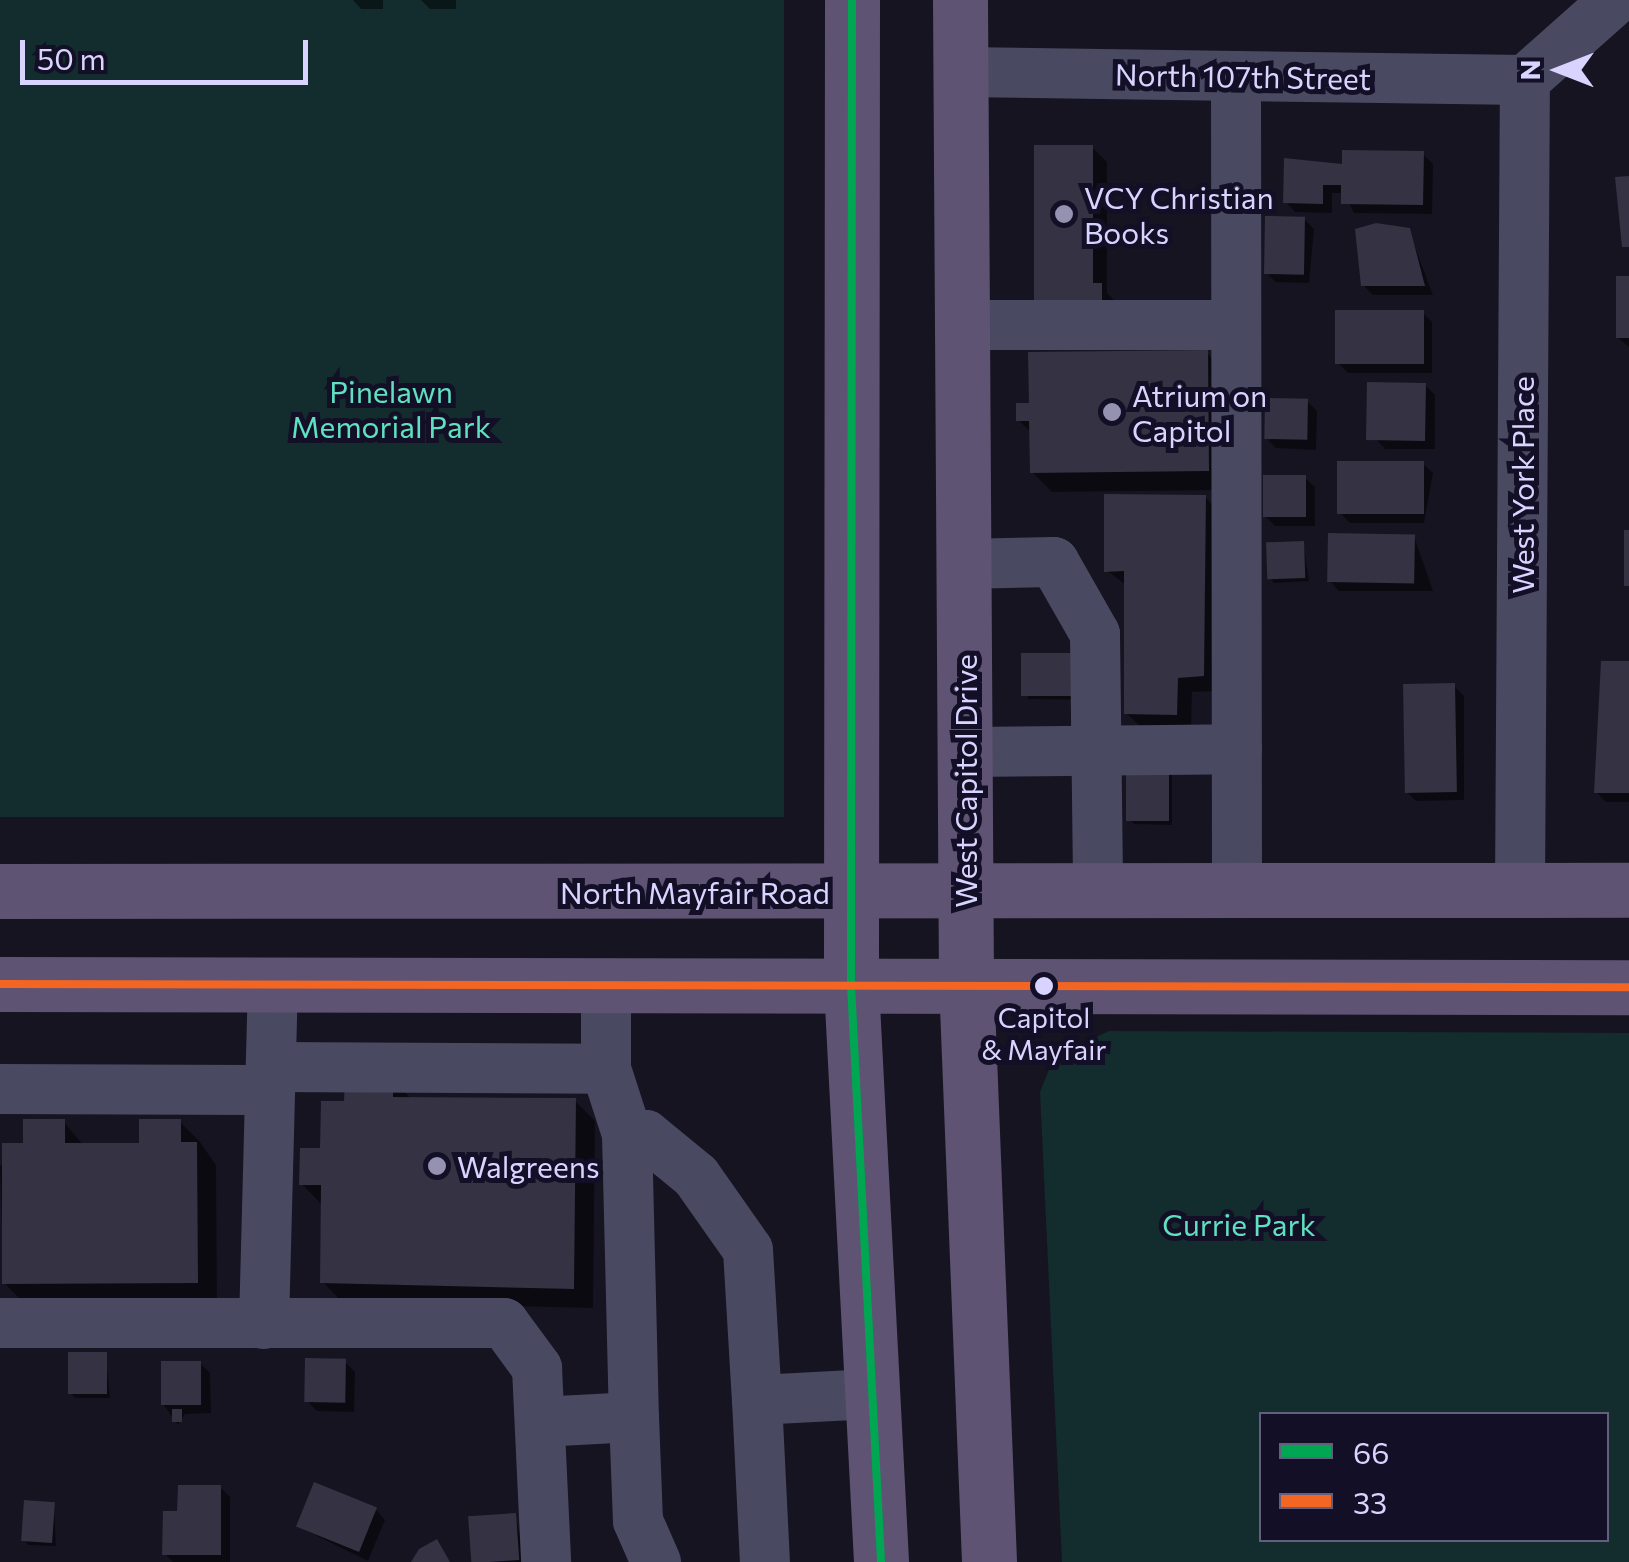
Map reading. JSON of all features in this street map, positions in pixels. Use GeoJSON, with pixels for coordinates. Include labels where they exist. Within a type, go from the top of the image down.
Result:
{"type":"FeatureCollection","features":[{"type":"Feature","properties":{"kind":"main road"},"geometry":{"type":"LineString","coordinates":[[852,0],[851,985],[881,1562]]}},
{"type":"Feature","properties":{"kind":"main road","name":"West Capitol Drive"},"geometry":{"type":"LineString","coordinates":[[960,0],[966,981],[989,1562]]}},
{"type":"Feature","properties":{"kind":"main road","name":"North Mayfair Road"},"geometry":{"type":"LineString","coordinates":[[0,891],[1629,890]]}},
{"type":"Feature","properties":{"kind":"main road"},"geometry":{"type":"LineString","coordinates":[[0,984],[606,986],[966,981],[1629,987]]}},
{"type":"Feature","properties":{"kind":"street"},"geometry":{"type":"LineString","coordinates":[[1525,80],[1615,0]]}},
{"type":"Feature","properties":{"kind":"street","name":"North 107th Street"},"geometry":{"type":"LineString","coordinates":[[960,72],[1525,80]]}},
{"type":"Feature","properties":{"kind":"street"},"geometry":{"type":"LineString","coordinates":[[1236,76],[1237,892]]}},
{"type":"Feature","properties":{"kind":"street","name":"West York Place"},"geometry":{"type":"LineString","coordinates":[[1520,890],[1525,80]]}},
{"type":"Feature","properties":{"kind":"street"},"geometry":{"type":"LineString","coordinates":[[962,325],[1236,325]]}},
{"type":"Feature","properties":{"kind":"street"},"geometry":{"type":"LineString","coordinates":[[964,564],[1054,562],[1067,573],[1095,634],[1098,892]]}},
{"type":"Feature","properties":{"kind":"street"},"geometry":{"type":"LineString","coordinates":[[965,752],[1237,750]]}},
{"type":"Feature","properties":{"kind":"street"},"geometry":{"type":"LineString","coordinates":[[264,1324],[273,986]]}},
{"type":"Feature","properties":{"kind":"street"},"geometry":{"type":"LineString","coordinates":[[606,986],[606,1069],[628,1134],[638,1521],[656,1562]]}},
{"type":"Feature","properties":{"kind":"street"},"geometry":{"type":"LineString","coordinates":[[0,1088],[606,1069]]}},
{"type":"Feature","properties":{"kind":"street"},"geometry":{"type":"LineString","coordinates":[[628,1134],[646,1136],[696,1176],[748,1250],[765,1562]]}},
{"type":"Feature","properties":{"kind":"street"},"geometry":{"type":"LineString","coordinates":[[0,1323],[504,1323],[537,1368],[546,1562]]}},
{"type":"Feature","properties":{"kind":"street"},"geometry":{"type":"LineString","coordinates":[[756,1400],[872,1394]]}},
{"type":"Feature","properties":{"kind":"street"},"geometry":{"type":"LineString","coordinates":[[540,1422],[634,1417]]}},
{"type":"Feature","properties":{"kind":"green space","name":"Pinelawn Memorial Park"},"geometry":{"type":"Polygon","coordinates":[[[0,0],[784,0],[784,817],[0,817],[0,0]]]}},
{"type":"Feature","properties":{"kind":"green space","name":"Currie Park"},"geometry":{"type":"Polygon","coordinates":[[[1109,1031],[1629,1033],[1629,1562],[1062,1562],[1040,1092],[1054,1057],[1109,1031]]]}},
{"type":"Feature","properties":{"kind":"building","name":"VCY Christian Books"},"geometry":{"type":"Polygon","coordinates":[[[1034,145],[1093,145],[1093,283],[1102,283],[1102,303],[1034,315],[1034,145]]]}},
{"type":"Feature","properties":{"kind":"building"},"geometry":{"type":"Polygon","coordinates":[[[1342,150],[1424,151],[1423,205],[1341,204],[1341,185],[1323,185],[1323,204],[1283,203],[1284,158],[1342,164],[1342,150]]]}},
{"type":"Feature","properties":{"kind":"building"},"geometry":{"type":"Polygon","coordinates":[[[1629,176],[1629,247],[1622,247],[1615,177],[1629,176]]]}},
{"type":"Feature","properties":{"kind":"building"},"geometry":{"type":"Polygon","coordinates":[[[1265,216],[1305,217],[1304,275],[1264,274],[1265,216]]]}},
{"type":"Feature","properties":{"kind":"building"},"geometry":{"type":"Polygon","coordinates":[[[1376,223],[1410,228],[1425,286],[1361,286],[1355,229],[1376,223]]]}},
{"type":"Feature","properties":{"kind":"building"},"geometry":{"type":"Polygon","coordinates":[[[1616,276],[1629,276],[1629,338],[1616,338],[1616,276]]]}},
{"type":"Feature","properties":{"kind":"building"},"geometry":{"type":"Polygon","coordinates":[[[1335,310],[1424,310],[1424,364],[1335,364],[1335,310]]]}},
{"type":"Feature","properties":{"kind":"building","name":"Atrium on Capitol"},"geometry":{"type":"Polygon","coordinates":[[[1208,350],[1209,471],[1030,473],[1029,421],[1016,421],[1016,403],[1029,403],[1028,352],[1208,350]]]}},
{"type":"Feature","properties":{"kind":"building"},"geometry":{"type":"Polygon","coordinates":[[[1367,382],[1426,383],[1425,441],[1366,440],[1367,382]]]}},
{"type":"Feature","properties":{"kind":"building"},"geometry":{"type":"Polygon","coordinates":[[[1265,398],[1308,399],[1307,440],[1264,439],[1265,398]]]}},
{"type":"Feature","properties":{"kind":"building"},"geometry":{"type":"Polygon","coordinates":[[[1337,461],[1424,461],[1424,514],[1337,514],[1337,461]]]}},
{"type":"Feature","properties":{"kind":"building"},"geometry":{"type":"Polygon","coordinates":[[[1263,475],[1306,475],[1306,517],[1263,517],[1263,475]]]}},
{"type":"Feature","properties":{"kind":"building"},"geometry":{"type":"Polygon","coordinates":[[[1104,494],[1206,495],[1204,676],[1178,678],[1177,715],[1124,714],[1124,571],[1104,572],[1104,494]]]}},
{"type":"Feature","properties":{"kind":"building"},"geometry":{"type":"Polygon","coordinates":[[[1624,530],[1629,530],[1629,586],[1624,586],[1624,530]]]}},
{"type":"Feature","properties":{"kind":"building"},"geometry":{"type":"Polygon","coordinates":[[[1328,533],[1415,535],[1414,584],[1327,582],[1328,533]]]}},
{"type":"Feature","properties":{"kind":"building"},"geometry":{"type":"Polygon","coordinates":[[[1304,541],[1305,578],[1267,579],[1266,542],[1304,541]]]}},
{"type":"Feature","properties":{"kind":"building"},"geometry":{"type":"Polygon","coordinates":[[[1021,653],[1109,653],[1109,696],[1021,696],[1021,653]]]}},
{"type":"Feature","properties":{"kind":"building"},"geometry":{"type":"Polygon","coordinates":[[[1601,661],[1629,661],[1629,793],[1594,793],[1601,661]]]}},
{"type":"Feature","properties":{"kind":"building"},"geometry":{"type":"Polygon","coordinates":[[[1455,683],[1457,792],[1405,793],[1403,684],[1455,683]]]}},
{"type":"Feature","properties":{"kind":"building"},"geometry":{"type":"Polygon","coordinates":[[[1126,735],[1169,735],[1169,821],[1126,821],[1126,735]]]}},
{"type":"Feature","properties":{"kind":"building","name":"Walgreens"},"geometry":{"type":"Polygon","coordinates":[[[345,1074],[393,1074],[393,1097],[576,1098],[574,1289],[320,1283],[321,1185],[299,1185],[300,1148],[320,1148],[321,1101],[344,1101],[345,1074]]]}},
{"type":"Feature","properties":{"kind":"building"},"geometry":{"type":"Polygon","coordinates":[[[23,1119],[65,1119],[65,1143],[139,1143],[139,1119],[181,1119],[181,1142],[197,1142],[198,1283],[2,1284],[2,1143],[23,1143],[23,1119]]]}},
{"type":"Feature","properties":{"kind":"building"},"geometry":{"type":"Polygon","coordinates":[[[68,1352],[107,1352],[107,1394],[68,1394],[68,1352]]]}},
{"type":"Feature","properties":{"kind":"building"},"geometry":{"type":"Polygon","coordinates":[[[305,1358],[346,1359],[345,1403],[304,1402],[305,1358]]]}},
{"type":"Feature","properties":{"kind":"building"},"geometry":{"type":"Polygon","coordinates":[[[161,1361],[201,1361],[201,1405],[161,1405],[161,1361]]]}},
{"type":"Feature","properties":{"kind":"building"},"geometry":{"type":"Polygon","coordinates":[[[172,1409],[182,1409],[182,1422],[172,1422],[172,1409]]]}},
{"type":"Feature","properties":{"kind":"building"},"geometry":{"type":"Polygon","coordinates":[[[314,1482],[377,1507],[359,1552],[296,1527],[314,1482]]]}},
{"type":"Feature","properties":{"kind":"building"},"geometry":{"type":"Polygon","coordinates":[[[178,1485],[221,1485],[221,1555],[162,1555],[163,1511],[177,1511],[178,1485]]]}},
{"type":"Feature","properties":{"kind":"building"},"geometry":{"type":"Polygon","coordinates":[[[24,1500],[55,1502],[52,1543],[21,1541],[24,1500]]]}},
{"type":"Feature","properties":{"kind":"building"},"geometry":{"type":"Polygon","coordinates":[[[516,1513],[519,1560],[471,1562],[468,1516],[516,1513]]]}},
{"type":"Feature","properties":{"kind":"building"},"geometry":{"type":"Polygon","coordinates":[[[437,1539],[450,1562],[411,1562],[419,1549],[437,1539]]]}},
{"type":"Feature","properties":{"kind":"transit line","name":"66"},"geometry":{"type":"LineString","coordinates":[[852,0],[851,985],[881,1562]]}},
{"type":"Feature","properties":{"kind":"transit line","name":"33"},"geometry":{"type":"LineString","coordinates":[[0,984],[1629,987]]}},
{"type":"Feature","properties":{"kind":"place","name":"VCY Christian Books"},"geometry":{"type":"Point","coordinates":[1064,214]}},
{"type":"Feature","properties":{"kind":"place","name":"Atrium on Capitol"},"geometry":{"type":"Point","coordinates":[1112,412]}},
{"type":"Feature","properties":{"kind":"place","name":"Capitol & Mayfair"},"geometry":{"type":"Point","coordinates":[1044,986]}},
{"type":"Feature","properties":{"kind":"place","name":"Walgreens"},"geometry":{"type":"Point","coordinates":[437,1166]}}]}
